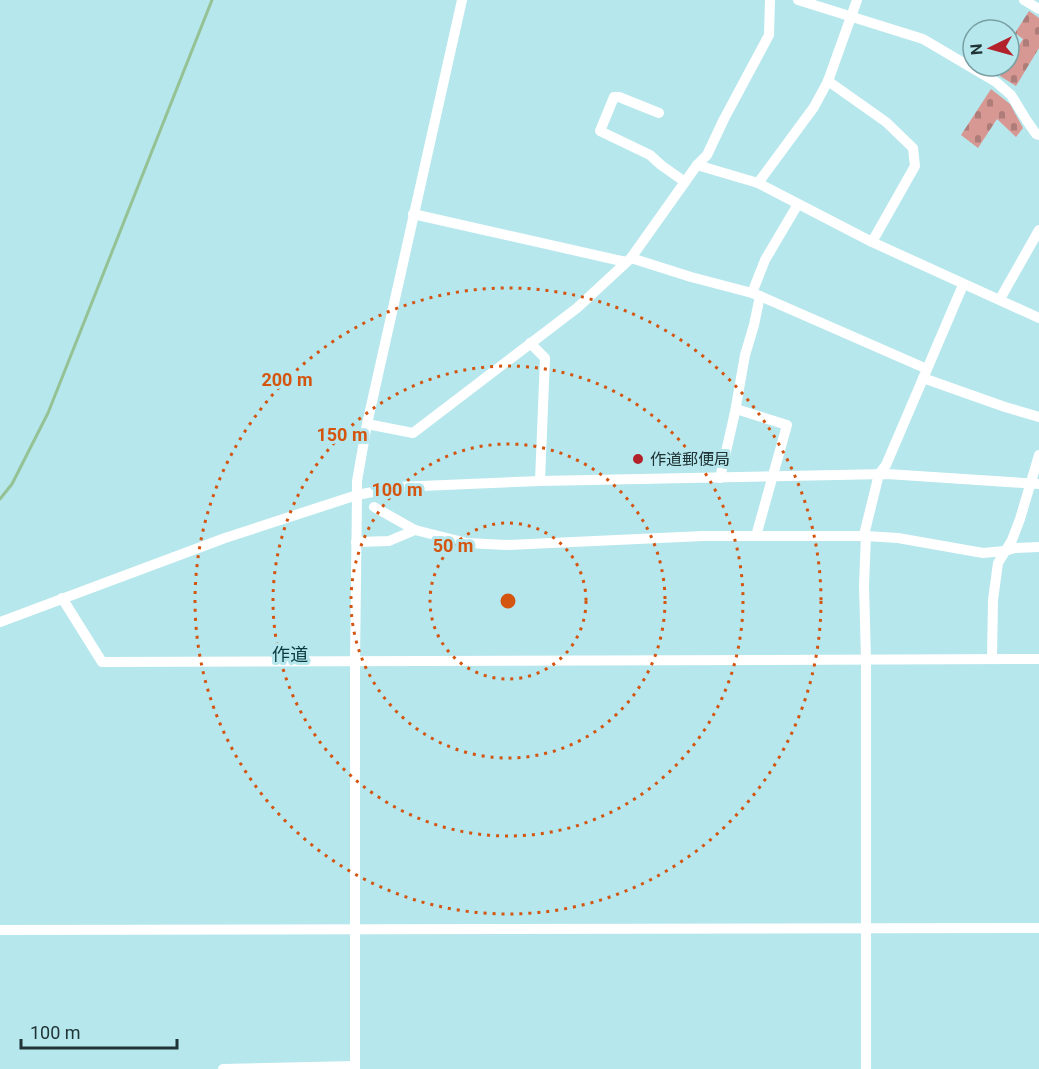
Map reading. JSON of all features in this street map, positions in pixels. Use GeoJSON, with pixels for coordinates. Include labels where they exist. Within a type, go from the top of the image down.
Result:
{"type":"FeatureCollection","features":[{"type":"Feature","properties":{"kind":"street"},"geometry":{"type":"LineString","coordinates":[[223,1069],[355,1068],[357,480],[367,424],[462,0]]}},
{"type":"Feature","properties":{"kind":"street"},"geometry":{"type":"LineString","coordinates":[[367,424],[413,433],[577,308],[628,260],[707,155],[769,35],[770,0]]}},
{"type":"Feature","properties":{"kind":"street"},"geometry":{"type":"LineString","coordinates":[[798,0],[923,39],[996,82],[1011,95],[1027,122],[1039,135]]}},
{"type":"Feature","properties":{"kind":"street"},"geometry":{"type":"LineString","coordinates":[[758,183],[814,107],[828,81],[857,0]]}},
{"type":"Feature","properties":{"kind":"street"},"geometry":{"type":"LineString","coordinates":[[1024,0],[1039,9]]}},
{"type":"Feature","properties":{"kind":"street"},"geometry":{"type":"LineString","coordinates":[[828,81],[886,122],[913,148],[915,166],[872,242]]}},
{"type":"Feature","properties":{"kind":"street"},"geometry":{"type":"LineString","coordinates":[[659,112],[614,97],[600,131],[650,155],[685,182]]}},
{"type":"Feature","properties":{"kind":"street"},"geometry":{"type":"LineString","coordinates":[[698,165],[758,183],[872,242],[1039,318]]}},
{"type":"Feature","properties":{"kind":"street"},"geometry":{"type":"LineString","coordinates":[[720,478],[736,409],[745,355],[754,325],[756,295],[765,260],[798,204]]}},
{"type":"Feature","properties":{"kind":"street"},"geometry":{"type":"LineString","coordinates":[[413,214],[628,260],[756,295],[925,374],[1005,407],[1039,417]]}},
{"type":"Feature","properties":{"kind":"street"},"geometry":{"type":"LineString","coordinates":[[1000,300],[1039,230]]}},
{"type":"Feature","properties":{"kind":"street"},"geometry":{"type":"LineString","coordinates":[[866,1069],[865,531],[879,474],[886,465],[963,285]]}},
{"type":"Feature","properties":{"kind":"street"},"geometry":{"type":"LineString","coordinates":[[530,343],[544,358],[540,481]]}},
{"type":"Feature","properties":{"kind":"street"},"geometry":{"type":"LineString","coordinates":[[736,409],[788,425],[756,536]]}},
{"type":"Feature","properties":{"kind":"street"},"geometry":{"type":"LineString","coordinates":[[992,658],[993,600],[998,563],[1016,529],[1035,484],[1039,456]]}},
{"type":"Feature","properties":{"kind":"street"},"geometry":{"type":"LineString","coordinates":[[0,622],[225,538],[357,495],[398,487],[540,481],[879,474],[1035,484]]}},
{"type":"Feature","properties":{"kind":"street"},"geometry":{"type":"LineString","coordinates":[[374,507],[415,530],[467,543],[506,545],[703,536],[866,536],[898,538],[983,553],[1039,547]]}},
{"type":"Feature","properties":{"kind":"street"},"geometry":{"type":"LineString","coordinates":[[356,542],[389,541],[415,530]]}},
{"type":"Feature","properties":{"kind":"street"},"geometry":{"type":"LineString","coordinates":[[62,598],[102,662],[1039,658]]}},
{"type":"Feature","properties":{"kind":"street"},"geometry":{"type":"LineString","coordinates":[[0,930],[1039,928]]}},
{"type":"Feature","properties":{"kind":"green space"},"geometry":{"type":"Polygon","coordinates":[[[1029,11],[1039,18],[1039,48],[1021,78],[1021,42],[1023,39],[1021,24],[1029,11]]]}},
{"type":"Feature","properties":{"kind":"green space"},"geometry":{"type":"Polygon","coordinates":[[[1003,78],[1021,78],[1016,86],[1003,78]]]}},
{"type":"Feature","properties":{"kind":"green space"},"geometry":{"type":"Polygon","coordinates":[[[991,89],[1010,104],[1023,128],[1016,137],[997,119],[978,148],[961,135],[991,89]]]}},
{"type":"Feature","properties":{"kind":"waterway"},"geometry":{"type":"LineString","coordinates":[[0,499],[12,484],[48,413],[212,0]]}},
{"type":"Feature","properties":{"kind":"place","name":"作道郵便局"},"geometry":{"type":"Point","coordinates":[638,459]}},
{"type":"Feature","properties":{"kind":"district","name":"作道"},"geometry":{"type":"Point","coordinates":[290,655]}}]}
